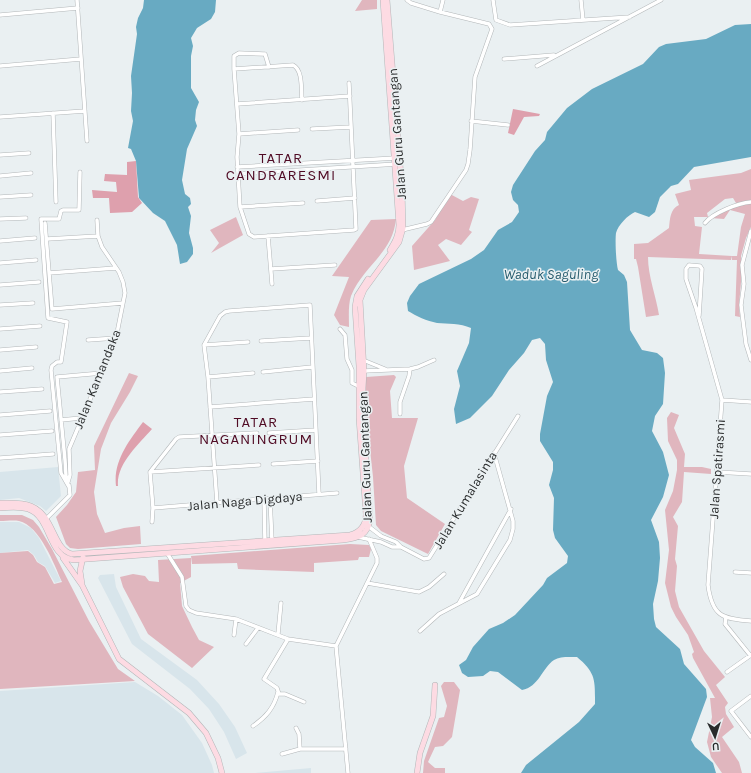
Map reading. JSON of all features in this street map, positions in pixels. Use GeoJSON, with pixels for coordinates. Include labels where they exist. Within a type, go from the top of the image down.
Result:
{"type":"FeatureCollection","features":[{"type":"Feature","properties":{"kind":"street"},"geometry":{"type":"LineString","coordinates":[[77,0],[87,141]]}},
{"type":"Feature","properties":{"kind":"street","name":"Jalan Guru Gantangan"},"geometry":{"type":"LineString","coordinates":[[383,0],[397,161]]}},
{"type":"Feature","properties":{"kind":"street","name":"Jalan Guru Gantangan"},"geometry":{"type":"LineString","coordinates":[[0,503],[17,502],[30,505],[40,512],[64,550],[72,554],[83,556],[167,553],[356,535],[367,525],[369,496],[362,404],[364,371],[360,300],[364,290],[399,242],[401,230],[387,0]]}},
{"type":"Feature","properties":{"kind":"street"},"geometry":{"type":"LineString","coordinates":[[401,230],[431,222],[460,179],[468,164],[475,77],[492,29],[489,24],[440,12],[411,3],[407,0]]}},
{"type":"Feature","properties":{"kind":"street"},"geometry":{"type":"LineString","coordinates":[[440,12],[443,0]]}},
{"type":"Feature","properties":{"kind":"street"},"geometry":{"type":"LineString","coordinates":[[493,0],[494,17],[497,21],[510,25],[630,17]]}},
{"type":"Feature","properties":{"kind":"street"},"geometry":{"type":"LineString","coordinates":[[581,0],[582,20]]}},
{"type":"Feature","properties":{"kind":"street"},"geometry":{"type":"LineString","coordinates":[[537,66],[662,0]]}},
{"type":"Feature","properties":{"kind":"street"},"geometry":{"type":"LineString","coordinates":[[0,15],[78,8]]}},
{"type":"Feature","properties":{"kind":"street"},"geometry":{"type":"LineString","coordinates":[[269,67],[265,54],[239,53],[234,56],[239,134],[237,167],[240,207],[251,236],[356,229],[349,83]]}},
{"type":"Feature","properties":{"kind":"street"},"geometry":{"type":"LineString","coordinates":[[504,59],[557,55]]}},
{"type":"Feature","properties":{"kind":"street"},"geometry":{"type":"LineString","coordinates":[[0,66],[81,59]]}},
{"type":"Feature","properties":{"kind":"street"},"geometry":{"type":"LineString","coordinates":[[234,69],[293,65],[300,73],[302,100]]}},
{"type":"Feature","properties":{"kind":"street"},"geometry":{"type":"LineString","coordinates":[[237,104],[350,96]]}},
{"type":"Feature","properties":{"kind":"street"},"geometry":{"type":"LineString","coordinates":[[0,117],[85,111]]}},
{"type":"Feature","properties":{"kind":"street"},"geometry":{"type":"LineString","coordinates":[[53,113],[56,202]]}},
{"type":"Feature","properties":{"kind":"street"},"geometry":{"type":"LineString","coordinates":[[471,121],[508,125]]}},
{"type":"Feature","properties":{"kind":"street"},"geometry":{"type":"LineString","coordinates":[[312,130],[351,127]]}},
{"type":"Feature","properties":{"kind":"street"},"geometry":{"type":"LineString","coordinates":[[239,134],[298,130]]}},
{"type":"Feature","properties":{"kind":"street"},"geometry":{"type":"LineString","coordinates":[[0,155],[29,153]]}},
{"type":"Feature","properties":{"kind":"street"},"geometry":{"type":"LineString","coordinates":[[237,167],[353,161],[397,161]]}},
{"type":"Feature","properties":{"kind":"street"},"geometry":{"type":"LineString","coordinates":[[238,174],[353,167],[397,161]]}},
{"type":"Feature","properties":{"kind":"street"},"geometry":{"type":"LineString","coordinates":[[308,164],[308,170]]}},
{"type":"Feature","properties":{"kind":"street"},"geometry":{"type":"LineString","coordinates":[[45,520],[70,495],[69,487],[61,473],[51,370],[52,366],[57,362],[61,362],[67,322],[48,318],[41,219],[59,219],[61,211],[63,210],[79,210],[80,172]]}},
{"type":"Feature","properties":{"kind":"street"},"geometry":{"type":"LineString","coordinates":[[0,176],[31,173]]}},
{"type":"Feature","properties":{"kind":"street"},"geometry":{"type":"LineString","coordinates":[[0,198],[31,195]]}},
{"type":"Feature","properties":{"kind":"street"},"geometry":{"type":"LineString","coordinates":[[317,201],[355,198]]}},
{"type":"Feature","properties":{"kind":"street"},"geometry":{"type":"LineString","coordinates":[[240,207],[303,202]]}},
{"type":"Feature","properties":{"kind":"street"},"geometry":{"type":"LineString","coordinates":[[705,223],[712,215],[744,202],[751,202]]}},
{"type":"Feature","properties":{"kind":"street"},"geometry":{"type":"LineString","coordinates":[[0,219],[26,218]]}},
{"type":"Feature","properties":{"kind":"street","name":"Jalan Kamandaka"},"geometry":{"type":"LineString","coordinates":[[69,487],[64,460],[116,338],[125,293],[123,282],[116,268],[106,254],[98,236],[97,220]]}},
{"type":"Feature","properties":{"kind":"street"},"geometry":{"type":"LineString","coordinates":[[45,223],[52,309],[123,303]]}},
{"type":"Feature","properties":{"kind":"street","name":"Jalan Guru Gantangan"},"geometry":{"type":"LineString","coordinates":[[367,525],[359,418],[357,296],[396,241],[401,230]]}},
{"type":"Feature","properties":{"kind":"street"},"geometry":{"type":"LineString","coordinates":[[751,230],[742,265],[744,284],[741,305],[746,344],[751,360]]}},
{"type":"Feature","properties":{"kind":"street"},"geometry":{"type":"LineString","coordinates":[[47,240],[98,236]]}},
{"type":"Feature","properties":{"kind":"street"},"geometry":{"type":"LineString","coordinates":[[268,236],[272,284]]}},
{"type":"Feature","properties":{"kind":"street"},"geometry":{"type":"LineString","coordinates":[[0,241],[35,238]]}},
{"type":"Feature","properties":{"kind":"street"},"geometry":{"type":"LineString","coordinates":[[0,263],[36,260]]}},
{"type":"Feature","properties":{"kind":"street","name":"Jalan Spatirasmi"},"geometry":{"type":"LineString","coordinates":[[698,316],[702,267],[693,264],[689,265],[686,269],[686,279],[722,400],[708,585],[710,598],[714,609],[726,617],[725,624],[751,655]]}},
{"type":"Feature","properties":{"kind":"street"},"geometry":{"type":"LineString","coordinates":[[271,269],[335,265]]}},
{"type":"Feature","properties":{"kind":"street"},"geometry":{"type":"LineString","coordinates":[[50,273],[116,268]]}},
{"type":"Feature","properties":{"kind":"street"},"geometry":{"type":"LineString","coordinates":[[0,285],[39,282]]}},
{"type":"Feature","properties":{"kind":"street"},"geometry":{"type":"LineString","coordinates":[[0,305],[33,303]]}},
{"type":"Feature","properties":{"kind":"street"},"geometry":{"type":"LineString","coordinates":[[217,504],[208,377],[204,345],[220,316],[225,312],[310,305],[319,494]]}},
{"type":"Feature","properties":{"kind":"street"},"geometry":{"type":"LineString","coordinates":[[0,329],[40,326]]}},
{"type":"Feature","properties":{"kind":"street"},"geometry":{"type":"LineString","coordinates":[[340,329],[345,335],[348,359],[352,370],[352,383],[358,386]]}},
{"type":"Feature","properties":{"kind":"street"},"geometry":{"type":"LineString","coordinates":[[88,340],[116,338]]}},
{"type":"Feature","properties":{"kind":"street"},"geometry":{"type":"LineString","coordinates":[[261,341],[311,338]]}},
{"type":"Feature","properties":{"kind":"street"},"geometry":{"type":"LineString","coordinates":[[204,345],[248,342]]}},
{"type":"Feature","properties":{"kind":"street"},"geometry":{"type":"LineString","coordinates":[[0,350],[36,347]]}},
{"type":"Feature","properties":{"kind":"street"},"geometry":{"type":"LineString","coordinates":[[363,360],[386,370]]}},
{"type":"Feature","properties":{"kind":"street"},"geometry":{"type":"LineString","coordinates":[[364,371],[410,369],[434,360]]}},
{"type":"Feature","properties":{"kind":"street"},"geometry":{"type":"LineString","coordinates":[[263,372],[312,367]]}},
{"type":"Feature","properties":{"kind":"street"},"geometry":{"type":"LineString","coordinates":[[0,371],[32,368]]}},
{"type":"Feature","properties":{"kind":"street"},"geometry":{"type":"LineString","coordinates":[[400,414],[400,402],[410,369]]}},
{"type":"Feature","properties":{"kind":"street"},"geometry":{"type":"LineString","coordinates":[[64,460],[57,377],[102,373]]}},
{"type":"Feature","properties":{"kind":"street"},"geometry":{"type":"LineString","coordinates":[[208,377],[253,373]]}},
{"type":"Feature","properties":{"kind":"street"},"geometry":{"type":"LineString","coordinates":[[0,392],[42,389]]}},
{"type":"Feature","properties":{"kind":"street"},"geometry":{"type":"LineString","coordinates":[[210,407],[314,399]]}},
{"type":"Feature","properties":{"kind":"street"},"geometry":{"type":"LineString","coordinates":[[722,400],[751,402]]}},
{"type":"Feature","properties":{"kind":"street"},"geometry":{"type":"LineString","coordinates":[[0,414],[50,411]]}},
{"type":"Feature","properties":{"kind":"street","name":"Jalan Kumalasinta"},"geometry":{"type":"LineString","coordinates":[[401,547],[424,559],[430,557],[518,416]]}},
{"type":"Feature","properties":{"kind":"street"},"geometry":{"type":"LineString","coordinates":[[60,420],[81,418]]}},
{"type":"Feature","properties":{"kind":"street"},"geometry":{"type":"LineString","coordinates":[[269,433],[316,430]]}},
{"type":"Feature","properties":{"kind":"street"},"geometry":{"type":"LineString","coordinates":[[0,435],[52,431]]}},
{"type":"Feature","properties":{"kind":"street"},"geometry":{"type":"LineString","coordinates":[[152,522],[153,508],[150,472],[176,439],[179,437],[257,433]]}},
{"type":"Feature","properties":{"kind":"street","name":"Jalan Kamandaka"},"geometry":{"type":"LineString","coordinates":[[68,482],[70,475],[69,449]]}},
{"type":"Feature","properties":{"kind":"street"},"geometry":{"type":"LineString","coordinates":[[420,631],[439,614],[477,594],[510,540],[514,521],[494,453]]}},
{"type":"Feature","properties":{"kind":"street"},"geometry":{"type":"LineString","coordinates":[[0,458],[53,454]]}},
{"type":"Feature","properties":{"kind":"street"},"geometry":{"type":"LineString","coordinates":[[273,464],[318,461]]}},
{"type":"Feature","properties":{"kind":"street"},"geometry":{"type":"LineString","coordinates":[[150,472],[259,464]]}},
{"type":"Feature","properties":{"kind":"street"},"geometry":{"type":"LineString","coordinates":[[717,472],[751,474]]}},
{"type":"Feature","properties":{"kind":"street","name":"Jalan Naga Digdaya"},"geometry":{"type":"LineString","coordinates":[[153,508],[217,504],[337,493]]}},
{"type":"Feature","properties":{"kind":"street"},"geometry":{"type":"LineString","coordinates":[[270,498],[272,542]]}},
{"type":"Feature","properties":{"kind":"street"},"geometry":{"type":"LineString","coordinates":[[264,499],[265,543]]}},
{"type":"Feature","properties":{"kind":"street","name":"Jalan Guru Gantangan"},"geometry":{"type":"LineString","coordinates":[[0,508],[14,507],[28,509],[45,520],[58,552],[70,559],[83,556],[265,543]]}},
{"type":"Feature","properties":{"kind":"street"},"geometry":{"type":"LineString","coordinates":[[459,603],[511,509]]}},
{"type":"Feature","properties":{"kind":"street"},"geometry":{"type":"LineString","coordinates":[[367,525],[378,534],[396,542],[401,547]]}},
{"type":"Feature","properties":{"kind":"street"},"geometry":{"type":"LineString","coordinates":[[356,535],[392,547],[401,547]]}},
{"type":"Feature","properties":{"kind":"street"},"geometry":{"type":"LineString","coordinates":[[348,773],[336,646],[376,567],[378,559],[369,539]]}},
{"type":"Feature","properties":{"kind":"street"},"geometry":{"type":"LineString","coordinates":[[167,553],[182,577],[187,608],[189,610],[196,613],[236,619],[288,639],[336,646]]}},
{"type":"Feature","properties":{"kind":"street"},"geometry":{"type":"LineString","coordinates":[[61,555],[82,585],[119,659],[189,713],[206,733],[218,758],[222,773]]}},
{"type":"Feature","properties":{"kind":"street"},"geometry":{"type":"LineString","coordinates":[[82,585],[80,571],[83,556]]}},
{"type":"Feature","properties":{"kind":"street"},"geometry":{"type":"LineString","coordinates":[[735,572],[751,573]]}},
{"type":"Feature","properties":{"kind":"street"},"geometry":{"type":"LineString","coordinates":[[367,583],[419,592],[444,574]]}},
{"type":"Feature","properties":{"kind":"street"},"geometry":{"type":"LineString","coordinates":[[278,634],[280,603]]}},
{"type":"Feature","properties":{"kind":"street"},"geometry":{"type":"LineString","coordinates":[[726,617],[732,620],[751,621]]}},
{"type":"Feature","properties":{"kind":"street"},"geometry":{"type":"LineString","coordinates":[[234,635],[236,619]]}},
{"type":"Feature","properties":{"kind":"street"},"geometry":{"type":"LineString","coordinates":[[246,644],[258,628]]}},
{"type":"Feature","properties":{"kind":"street"},"geometry":{"type":"LineString","coordinates":[[288,639],[264,678],[277,688],[280,694],[284,694],[304,702]]}},
{"type":"Feature","properties":{"kind":"street"},"geometry":{"type":"LineString","coordinates":[[727,672],[751,655]]}},
{"type":"Feature","properties":{"kind":"street"},"geometry":{"type":"LineString","coordinates":[[417,773],[420,753],[433,716],[435,685]]}},
{"type":"Feature","properties":{"kind":"street"},"geometry":{"type":"LineString","coordinates":[[253,726],[271,710],[278,692]]}},
{"type":"Feature","properties":{"kind":"street"},"geometry":{"type":"LineString","coordinates":[[751,696],[731,711],[751,736]]}},
{"type":"Feature","properties":{"kind":"street"},"geometry":{"type":"LineString","coordinates":[[296,728],[299,734],[300,750]]}},
{"type":"Feature","properties":{"kind":"street"},"geometry":{"type":"LineString","coordinates":[[282,754],[300,750],[346,749]]}},
{"type":"Feature","properties":{"kind":"shaded area"},"geometry":{"type":"Polygon","coordinates":[[[362,0],[377,0],[377,9],[355,11],[362,0]]]}},
{"type":"Feature","properties":{"kind":"shaded area"},"geometry":{"type":"Polygon","coordinates":[[[513,109],[540,114],[539,116],[524,117],[514,135],[508,133],[513,109]]]}},
{"type":"Feature","properties":{"kind":"shaded area"},"geometry":{"type":"Polygon","coordinates":[[[136,161],[138,197],[142,203],[132,212],[110,213],[109,198],[93,198],[92,190],[117,192],[116,182],[104,181],[105,174],[127,175],[127,162],[136,161]]]}},
{"type":"Feature","properties":{"kind":"shaded area"},"geometry":{"type":"Polygon","coordinates":[[[751,169],[751,201],[736,203],[733,198],[725,199],[707,213],[708,217],[694,217],[695,226],[702,227],[699,254],[732,256],[731,260],[648,257],[649,271],[659,315],[646,317],[638,267],[636,259],[634,259],[634,244],[648,243],[669,228],[672,212],[679,205],[675,194],[691,190],[689,180],[741,173],[751,169]]]}},
{"type":"Feature","properties":{"kind":"shaded area"},"geometry":{"type":"Polygon","coordinates":[[[450,194],[463,201],[471,197],[479,199],[469,230],[472,232],[461,245],[446,239],[438,245],[450,261],[414,270],[412,246],[435,220],[450,194]]]}},
{"type":"Feature","properties":{"kind":"shaded area"},"geometry":{"type":"Polygon","coordinates":[[[745,203],[751,203],[751,227],[741,256],[740,317],[735,316],[737,260],[732,260],[732,256],[737,256],[741,227],[745,214],[730,210],[724,219],[710,218],[745,203]]]}},
{"type":"Feature","properties":{"kind":"shaded area"},"geometry":{"type":"Polygon","coordinates":[[[236,217],[243,235],[211,253],[219,243],[210,230],[236,217]]]}},
{"type":"Feature","properties":{"kind":"shaded area"},"geometry":{"type":"Polygon","coordinates":[[[396,219],[394,231],[384,250],[356,285],[351,296],[349,307],[349,327],[340,325],[334,315],[349,277],[332,276],[371,220],[396,219]]]}},
{"type":"Feature","properties":{"kind":"shaded area"},"geometry":{"type":"Polygon","coordinates":[[[129,373],[138,376],[111,423],[101,449],[94,492],[97,514],[105,533],[140,526],[141,544],[78,549],[70,548],[66,544],[56,517],[76,492],[78,472],[95,470],[94,446],[129,373]]]}},
{"type":"Feature","properties":{"kind":"shaded area"},"geometry":{"type":"Polygon","coordinates":[[[394,375],[396,377],[390,391],[392,418],[418,418],[404,466],[407,498],[445,524],[428,554],[381,531],[376,525],[373,477],[366,413],[366,377],[394,375]]]}},
{"type":"Feature","properties":{"kind":"shaded area"},"geometry":{"type":"Polygon","coordinates":[[[671,412],[679,415],[674,428],[685,454],[684,467],[702,467],[711,469],[711,474],[684,472],[682,502],[673,517],[678,526],[675,559],[677,566],[675,591],[679,607],[704,651],[725,677],[716,685],[728,703],[725,707],[726,714],[734,727],[722,737],[739,762],[742,773],[722,773],[711,757],[707,742],[712,717],[710,698],[715,698],[693,658],[692,654],[694,652],[688,635],[671,607],[665,583],[669,550],[665,510],[673,491],[677,470],[677,460],[668,441],[667,418],[671,412]]]}},
{"type":"Feature","properties":{"kind":"shaded area"},"geometry":{"type":"Polygon","coordinates":[[[143,422],[152,429],[124,462],[118,478],[118,486],[116,486],[117,468],[123,452],[143,422]]]}},
{"type":"Feature","properties":{"kind":"shaded area"},"geometry":{"type":"Polygon","coordinates":[[[58,467],[61,496],[46,511],[40,506],[19,498],[0,500],[0,472],[58,467]]]}},
{"type":"Feature","properties":{"kind":"shaded area"},"geometry":{"type":"Polygon","coordinates":[[[0,515],[22,515],[33,520],[39,527],[89,621],[118,669],[135,681],[0,689],[0,553],[28,551],[33,555],[37,562],[45,567],[54,584],[62,582],[40,538],[33,530],[27,524],[19,521],[0,521],[0,515]]]}},
{"type":"Feature","properties":{"kind":"shaded area"},"geometry":{"type":"Polygon","coordinates":[[[0,522],[19,522],[31,528],[39,538],[61,581],[55,583],[45,566],[38,562],[34,555],[28,550],[0,553],[0,522]]]}},
{"type":"Feature","properties":{"kind":"shaded area"},"geometry":{"type":"Polygon","coordinates":[[[350,544],[369,545],[371,549],[369,557],[359,557],[358,560],[314,563],[314,572],[238,569],[237,563],[192,564],[191,556],[350,544]]]}},
{"type":"Feature","properties":{"kind":"shaded area"},"geometry":{"type":"Polygon","coordinates":[[[191,558],[191,577],[180,583],[182,606],[199,640],[214,647],[192,668],[148,634],[123,587],[120,577],[133,574],[145,576],[149,581],[159,582],[158,560],[191,558]]]}},
{"type":"Feature","properties":{"kind":"shaded area"},"geometry":{"type":"Polygon","coordinates":[[[114,574],[116,587],[141,639],[197,680],[219,704],[235,727],[247,753],[236,759],[224,732],[209,709],[190,689],[132,644],[98,578],[100,575],[114,574]]]}},
{"type":"Feature","properties":{"kind":"shaded area"},"geometry":{"type":"Polygon","coordinates":[[[135,682],[158,696],[182,715],[202,743],[214,773],[0,773],[0,691],[135,682]]]}},
{"type":"Feature","properties":{"kind":"shaded area"},"geometry":{"type":"Polygon","coordinates":[[[444,682],[454,682],[460,690],[452,737],[443,746],[435,747],[428,762],[435,768],[445,768],[445,773],[423,773],[424,761],[439,718],[444,717],[447,706],[441,686],[444,682]]]}},
{"type":"Feature","properties":{"kind":"shaded area"},"geometry":{"type":"Polygon","coordinates":[[[311,768],[311,773],[255,773],[311,768]]]}},
{"type":"Feature","properties":{"kind":"water"},"geometry":{"type":"Polygon","coordinates":[[[144,0],[216,0],[215,12],[211,19],[197,28],[191,38],[193,46],[191,56],[191,88],[199,102],[195,120],[197,126],[187,149],[182,180],[185,194],[190,198],[191,204],[188,207],[191,216],[189,233],[193,254],[187,262],[180,264],[177,245],[165,221],[153,213],[139,198],[136,161],[131,149],[128,148],[133,121],[131,111],[131,76],[137,34],[136,27],[138,18],[143,8],[144,0]]]}},
{"type":"Feature","properties":{"kind":"water","name":"Waduk Saguling"},"geometry":{"type":"Polygon","coordinates":[[[751,24],[751,157],[694,167],[678,184],[671,186],[660,197],[655,212],[649,217],[635,212],[632,213],[621,224],[616,233],[616,257],[618,270],[624,275],[627,282],[630,330],[642,350],[657,353],[663,358],[665,373],[663,404],[655,416],[652,431],[663,452],[669,475],[663,497],[651,520],[659,542],[660,558],[658,581],[653,604],[654,619],[656,627],[680,649],[684,664],[706,689],[707,697],[691,740],[695,747],[713,763],[716,773],[521,773],[526,765],[579,722],[595,704],[593,678],[588,668],[577,657],[562,657],[554,660],[532,685],[522,690],[498,672],[490,671],[483,676],[468,677],[462,673],[459,665],[466,660],[473,647],[489,629],[503,623],[515,615],[543,585],[547,578],[567,563],[568,556],[555,538],[553,530],[554,498],[549,485],[553,470],[553,462],[540,441],[547,396],[553,382],[546,360],[545,344],[540,338],[532,340],[524,353],[509,370],[492,396],[470,418],[456,424],[454,409],[460,386],[457,371],[469,343],[471,328],[458,324],[437,323],[426,320],[408,311],[407,303],[410,296],[419,284],[471,259],[484,250],[498,230],[512,222],[519,212],[518,205],[513,200],[511,192],[513,185],[535,151],[545,140],[547,132],[567,108],[592,89],[643,64],[659,47],[666,44],[706,39],[735,25],[751,24]]]}},
{"type":"Feature","properties":{"kind":"district","name":"TATAR CANDRARESMI"},"geometry":{"type":"Point","coordinates":[281,166]}},
{"type":"Feature","properties":{"kind":"district","name":"TATAR NAGANINGRUM"},"geometry":{"type":"Point","coordinates":[256,430]}}]}
